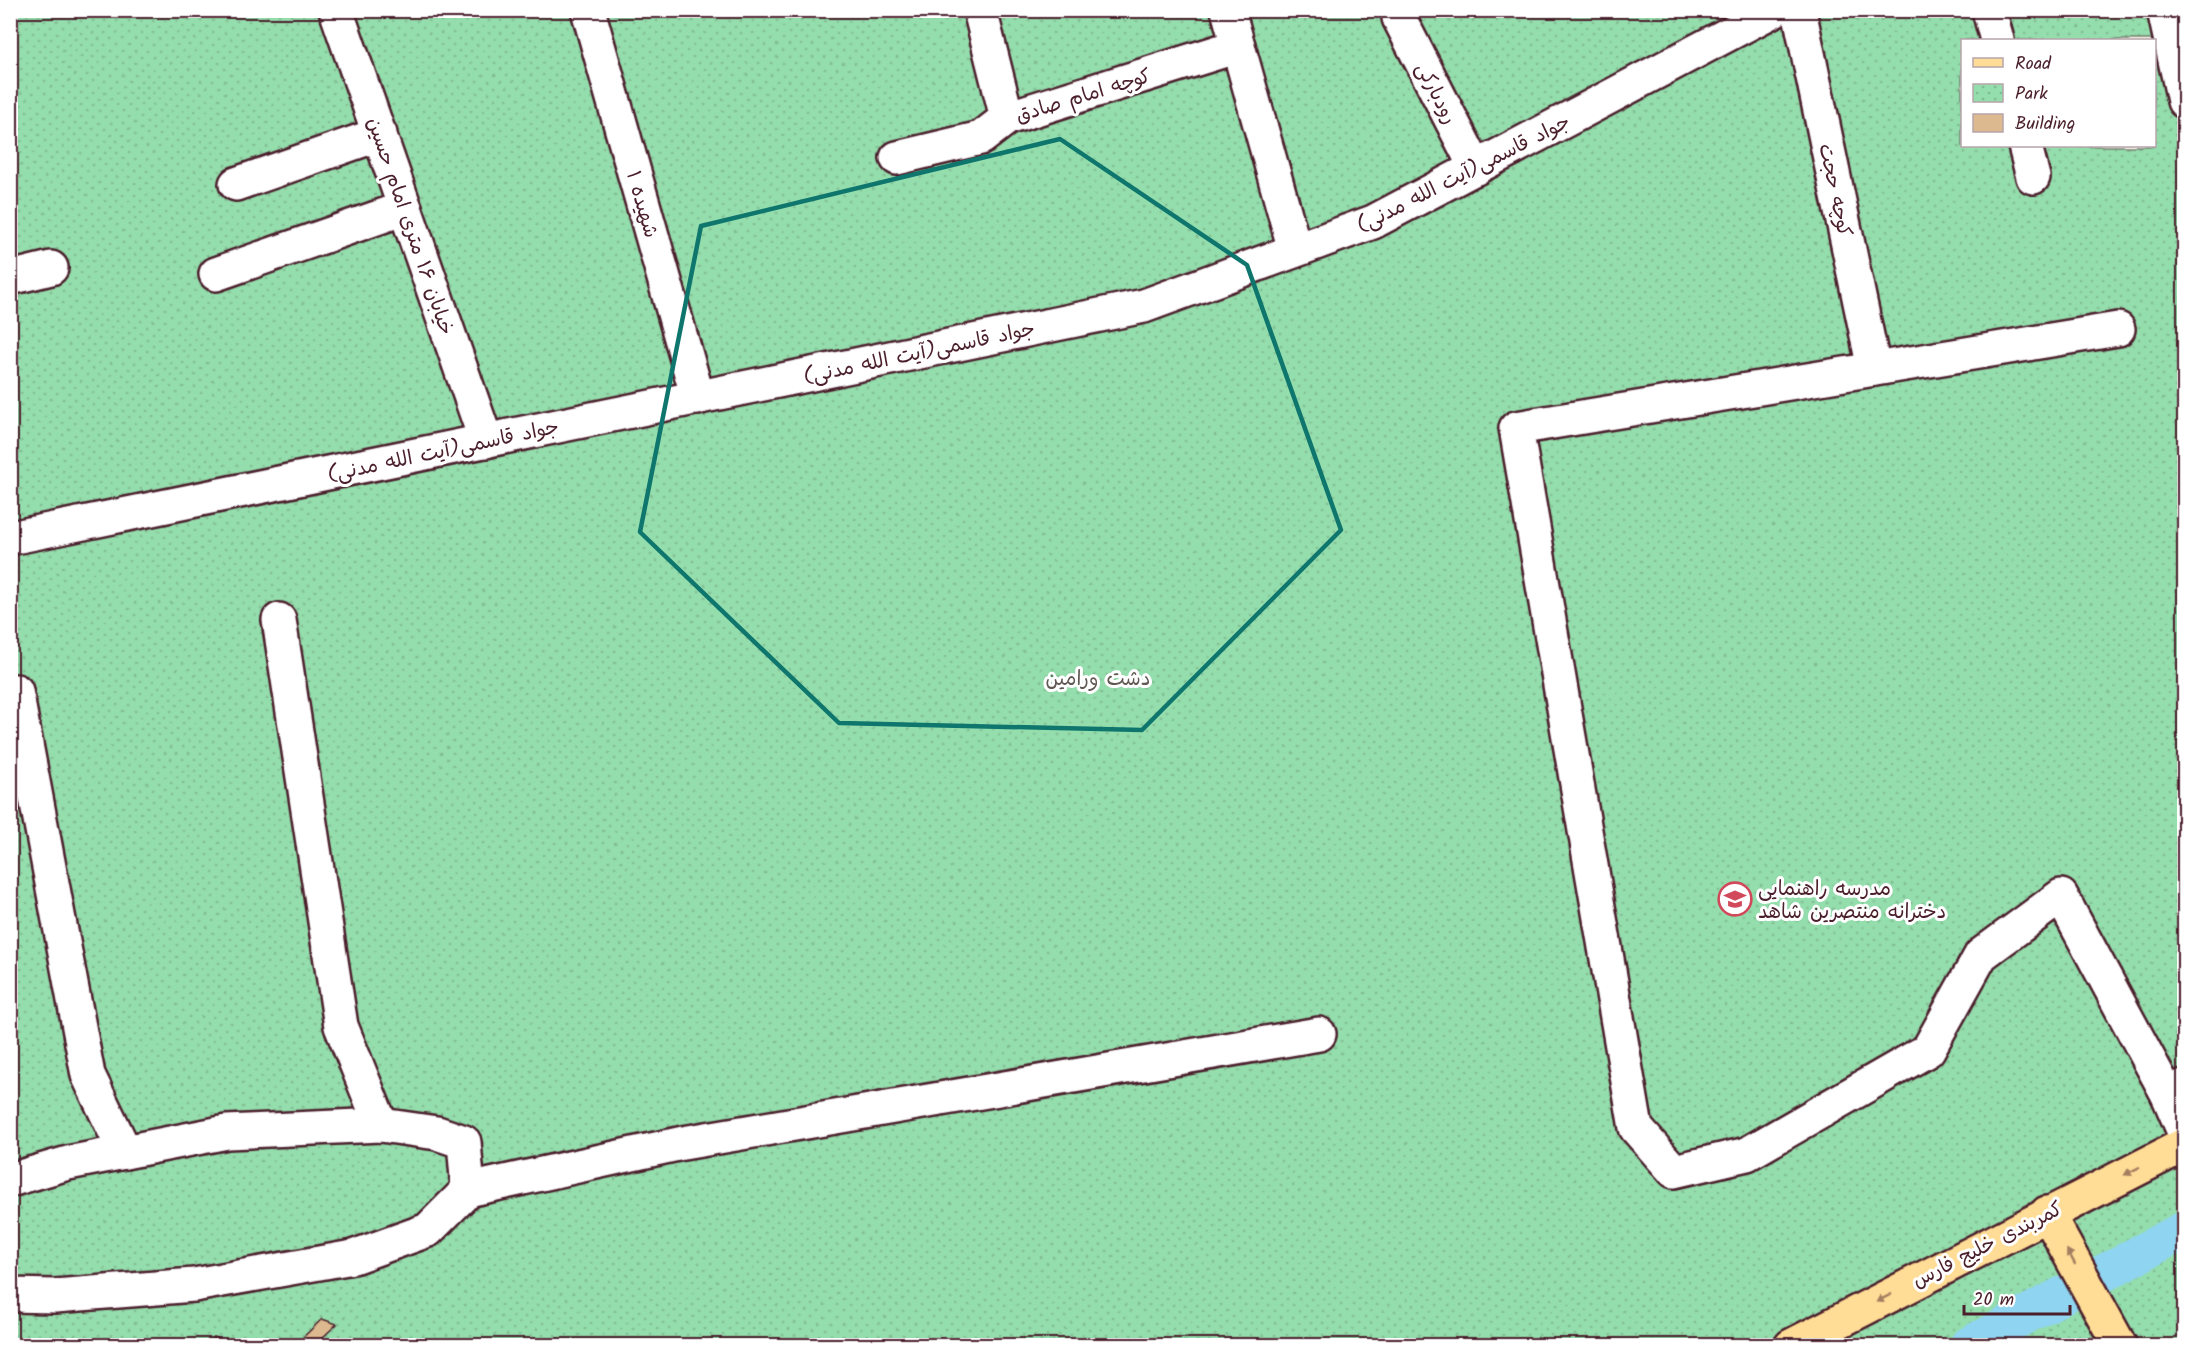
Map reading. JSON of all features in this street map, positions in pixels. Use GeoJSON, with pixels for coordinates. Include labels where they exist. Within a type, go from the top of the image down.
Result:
{"type":"FeatureCollection","features":[{"type":"Feature","properties":{"kind":"main road","name":"کمربندی خلیج فارس"},"geometry":{"type":"LineString","coordinates":[[1791,1346],[2047,1213],[2184,1145]]}},
{"type":"Feature","properties":{"kind":"main road"},"geometry":{"type":"LineString","coordinates":[[2047,1213],[2120,1346]]}},
{"type":"Feature","properties":{"kind":"street","name":"خیابان ۱۶ متری امام حسین"},"geometry":{"type":"LineString","coordinates":[[336,10],[486,441]]}},
{"type":"Feature","properties":{"kind":"street","name":"شهیده ۱"},"geometry":{"type":"LineString","coordinates":[[588,10],[698,398]]}},
{"type":"Feature","properties":{"kind":"street"},"geometry":{"type":"LineString","coordinates":[[980,10],[1007,118]]}},
{"type":"Feature","properties":{"kind":"street"},"geometry":{"type":"LineString","coordinates":[[1228,10],[1295,250]]}},
{"type":"Feature","properties":{"kind":"street","name":"جواد قاسمی(آیت الله مدنی)"},"geometry":{"type":"LineString","coordinates":[[10,538],[1144,306],[1373,222],[1774,10]]}},
{"type":"Feature","properties":{"kind":"street","name":"کوچه حجت"},"geometry":{"type":"LineString","coordinates":[[1798,10],[1874,369]]}},
{"type":"Feature","properties":{"kind":"street"},"geometry":{"type":"LineString","coordinates":[[1989,10],[1997,39]]}},
{"type":"Feature","properties":{"kind":"street"},"geometry":{"type":"LineString","coordinates":[[2164,10],[2184,101]]}},
{"type":"Feature","properties":{"kind":"street","name":"رودبارکی"},"geometry":{"type":"LineString","coordinates":[[1399,18],[1476,168]]}},
{"type":"Feature","properties":{"kind":"street","name":"کوچه امام صادق"},"geometry":{"type":"LineString","coordinates":[[897,158],[981,138],[1007,118],[1238,46]]}},
{"type":"Feature","properties":{"kind":"street"},"geometry":{"type":"LineString","coordinates":[[236,184],[380,134]]}},
{"type":"Feature","properties":{"kind":"street"},"geometry":{"type":"LineString","coordinates":[[2025,147],[2033,177]]}},
{"type":"Feature","properties":{"kind":"street"},"geometry":{"type":"LineString","coordinates":[[216,274],[405,208]]}},
{"type":"Feature","properties":{"kind":"street"},"geometry":{"type":"LineString","coordinates":[[10,278],[51,268]]}},
{"type":"Feature","properties":{"kind":"street"},"geometry":{"type":"LineString","coordinates":[[2118,329],[1516,428],[1636,1128],[1674,1171],[1747,1154],[1928,1050],[1981,956],[2061,896],[2176,1091],[2184,1132]]}},
{"type":"Feature","properties":{"kind":"street"},"geometry":{"type":"LineString","coordinates":[[279,620],[341,1026],[381,1125]]}},
{"type":"Feature","properties":{"kind":"street"},"geometry":{"type":"LineString","coordinates":[[16,691],[88,1075],[125,1152]]}},
{"type":"Feature","properties":{"kind":"street"},"geometry":{"type":"LineString","coordinates":[[10,1295],[55,1296],[194,1285],[353,1257],[428,1230],[468,1190],[683,1143],[1319,1034]]}},
{"type":"Feature","properties":{"kind":"street"},"geometry":{"type":"LineString","coordinates":[[10,1180],[68,1163],[227,1132],[381,1125],[437,1132],[464,1142],[468,1190]]}},
{"type":"Feature","properties":{"kind":"highlighted area"},"geometry":{"type":"Polygon","coordinates":[[[1060,139],[1247,265],[1341,530],[1142,730],[839,723],[640,532],[701,226],[1060,139]]]}},
{"type":"Feature","properties":{"kind":"green space","name":"دشت ورامین"},"geometry":{"type":"Polygon","coordinates":[[[10,11],[2184,11],[2184,1345],[11,1345],[10,11]]]}},
{"type":"Feature","properties":{"kind":"building"},"geometry":{"type":"Polygon","coordinates":[[[322,1319],[337,1324],[322,1338],[337,1346],[294,1346],[322,1319]]]}},
{"type":"Feature","properties":{"kind":"building"},"geometry":{"type":"Polygon","coordinates":[[[214,1337],[236,1346],[207,1346],[214,1337]]]}},
{"type":"Feature","properties":{"kind":"waterway"},"geometry":{"type":"LineString","coordinates":[[1968,1346],[2184,1230]]}},
{"type":"Feature","properties":{"kind":"place","name":"مدرسه راهنمایی دخترانه منتصرین شاهد"},"geometry":{"type":"Point","coordinates":[1735,899]}}]}
